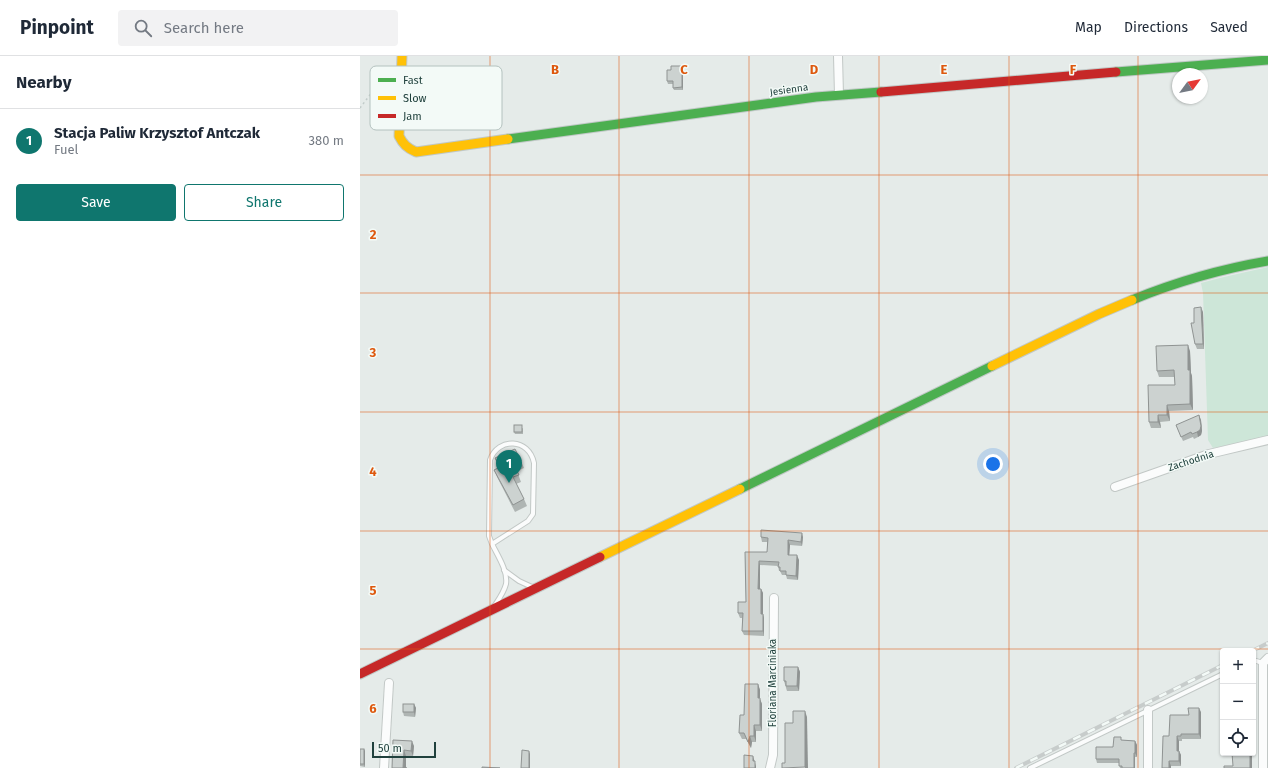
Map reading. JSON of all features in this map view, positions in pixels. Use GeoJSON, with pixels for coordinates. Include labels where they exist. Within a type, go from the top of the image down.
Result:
{"type":"FeatureCollection","features":[{"type":"Feature","properties":{"kind":"main road","name":"Jesienna"},"geometry":{"type":"LineString","coordinates":[[399,130],[399,136],[403,144],[416,152],[839,95],[1268,60]]}},
{"type":"Feature","properties":{"kind":"main road"},"geometry":{"type":"LineString","coordinates":[[360,674],[1099,314],[1144,295],[1186,280],[1219,271],[1268,261]]}},
{"type":"Feature","properties":{"kind":"street"},"geometry":{"type":"LineString","coordinates":[[838,56],[839,95]]}},
{"type":"Feature","properties":{"kind":"street","name":"Zachodnia"},"geometry":{"type":"LineString","coordinates":[[1115,487],[1209,454],[1268,440]]}},
{"type":"Feature","properties":{"kind":"street","name":"Floriana Marciniaka"},"geometry":{"type":"LineString","coordinates":[[770,768],[773,755],[774,598]]}},
{"type":"Feature","properties":{"kind":"street"},"geometry":{"type":"LineString","coordinates":[[1263,768],[1265,660]]}},
{"type":"Feature","properties":{"kind":"street"},"geometry":{"type":"LineString","coordinates":[[384,768],[389,683]]}},
{"type":"Feature","properties":{"kind":"street"},"geometry":{"type":"LineString","coordinates":[[1148,710],[1148,768]]}},
{"type":"Feature","properties":{"kind":"lane"},"geometry":{"type":"LineString","coordinates":[[492,544],[528,521],[533,514],[534,463],[532,455],[522,445],[513,444],[501,446],[492,454],[490,460],[489,536],[492,544],[504,570],[506,578],[504,590],[493,610]]}},
{"type":"Feature","properties":{"kind":"lane"},"geometry":{"type":"LineString","coordinates":[[504,570],[519,581],[536,589]]}},
{"type":"Feature","properties":{"kind":"lane"},"geometry":{"type":"LineString","coordinates":[[1030,768],[1220,675]]}},
{"type":"Feature","properties":{"kind":"path"},"geometry":{"type":"LineString","coordinates":[[392,66],[402,58]]}},
{"type":"Feature","properties":{"kind":"path"},"geometry":{"type":"LineString","coordinates":[[360,108],[370,95]]}},
{"type":"Feature","properties":{"kind":"green space"},"geometry":{"type":"Polygon","coordinates":[[[1268,267],[1268,437],[1213,448],[1208,440],[1203,293],[1201,283],[1268,267]]]}},
{"type":"Feature","properties":{"kind":"building"},"geometry":{"type":"Polygon","coordinates":[[[671,66],[682,66],[682,87],[673,88],[673,81],[667,81],[667,70],[671,70],[671,66]]]}},
{"type":"Feature","properties":{"kind":"building"},"geometry":{"type":"Polygon","coordinates":[[[1201,307],[1203,344],[1195,344],[1191,323],[1194,323],[1194,308],[1201,307]]]}},
{"type":"Feature","properties":{"kind":"building"},"geometry":{"type":"Polygon","coordinates":[[[1188,345],[1190,404],[1167,405],[1167,415],[1158,415],[1158,422],[1149,422],[1148,385],[1175,385],[1174,370],[1157,371],[1156,346],[1188,345]]]}},
{"type":"Feature","properties":{"kind":"building"},"geometry":{"type":"Polygon","coordinates":[[[1199,415],[1201,426],[1200,430],[1192,434],[1191,432],[1181,437],[1176,425],[1199,415]]]}},
{"type":"Feature","properties":{"kind":"building"},"geometry":{"type":"Polygon","coordinates":[[[514,425],[522,425],[522,432],[514,432],[514,425]]]}},
{"type":"Feature","properties":{"kind":"building"},"geometry":{"type":"Polygon","coordinates":[[[515,449],[521,461],[514,465],[519,475],[513,477],[524,499],[513,505],[494,470],[500,467],[495,458],[515,449]]]}},
{"type":"Feature","properties":{"kind":"building"},"geometry":{"type":"Polygon","coordinates":[[[761,530],[802,533],[801,542],[788,540],[788,555],[797,555],[796,576],[786,575],[786,571],[780,571],[780,567],[778,567],[779,562],[759,561],[758,589],[761,589],[763,631],[742,631],[743,613],[738,613],[738,602],[746,602],[745,552],[767,552],[768,538],[761,537],[761,530]]]}},
{"type":"Feature","properties":{"kind":"building"},"geometry":{"type":"Polygon","coordinates":[[[784,667],[798,667],[797,686],[786,686],[786,681],[784,681],[784,667]]]}},
{"type":"Feature","properties":{"kind":"building"},"geometry":{"type":"Polygon","coordinates":[[[745,684],[758,684],[758,698],[760,698],[760,725],[754,725],[754,736],[750,736],[748,742],[744,733],[739,733],[740,715],[744,715],[745,684]]]}},
{"type":"Feature","properties":{"kind":"building"},"geometry":{"type":"Polygon","coordinates":[[[403,704],[414,704],[414,712],[403,712],[403,704]]]}},
{"type":"Feature","properties":{"kind":"building"},"geometry":{"type":"Polygon","coordinates":[[[1188,708],[1199,708],[1199,734],[1181,734],[1181,736],[1177,736],[1179,761],[1169,761],[1169,768],[1162,768],[1163,736],[1169,736],[1170,715],[1189,715],[1188,708]]]}},
{"type":"Feature","properties":{"kind":"building"},"geometry":{"type":"Polygon","coordinates":[[[793,711],[805,711],[805,767],[782,768],[782,763],[785,763],[785,723],[793,723],[793,711]]]}},
{"type":"Feature","properties":{"kind":"building"},"geometry":{"type":"Polygon","coordinates":[[[1114,737],[1121,737],[1121,740],[1135,741],[1134,768],[1122,768],[1122,766],[1119,766],[1119,759],[1096,759],[1096,747],[1113,747],[1114,737]]]}},
{"type":"Feature","properties":{"kind":"building"},"geometry":{"type":"Polygon","coordinates":[[[393,740],[412,741],[411,751],[404,750],[403,768],[392,768],[393,740]]]}},
{"type":"Feature","properties":{"kind":"building"},"geometry":{"type":"Polygon","coordinates":[[[360,749],[364,749],[364,764],[360,764],[360,749]]]}},
{"type":"Feature","properties":{"kind":"building"},"geometry":{"type":"Polygon","coordinates":[[[522,750],[529,751],[529,768],[521,768],[522,750]]]}},
{"type":"Feature","properties":{"kind":"building"},"geometry":{"type":"Polygon","coordinates":[[[744,755],[753,756],[755,768],[744,768],[744,755]]]}},
{"type":"Feature","properties":{"kind":"building"},"geometry":{"type":"Polygon","coordinates":[[[1232,756],[1250,756],[1250,768],[1224,768],[1224,766],[1233,766],[1232,756]]]}},
{"type":"Feature","properties":{"kind":"railway"},"geometry":{"type":"LineString","coordinates":[[1256,649],[1268,643]]}},
{"type":"Feature","properties":{"kind":"railway"},"geometry":{"type":"LineString","coordinates":[[1016,768],[1220,666]]}},
{"type":"Feature","properties":{"kind":"traffic: fast"},"geometry":{"type":"LineString","coordinates":[[1116,72],[1268,60]]}},
{"type":"Feature","properties":{"kind":"traffic: fast"},"geometry":{"type":"LineString","coordinates":[[508,139],[816,97],[881,92]]}},
{"type":"Feature","properties":{"kind":"traffic: fast"},"geometry":{"type":"LineString","coordinates":[[1132,300],[1165,287],[1199,277],[1268,261]]}},
{"type":"Feature","properties":{"kind":"traffic: fast"},"geometry":{"type":"LineString","coordinates":[[740,489],[992,366]]}},
{"type":"Feature","properties":{"kind":"traffic: slow"},"geometry":{"type":"LineString","coordinates":[[402,56],[402,66]]}},
{"type":"Feature","properties":{"kind":"traffic: slow"},"geometry":{"type":"LineString","coordinates":[[399,130],[399,136],[404,144],[416,152],[508,139]]}},
{"type":"Feature","properties":{"kind":"traffic: slow"},"geometry":{"type":"LineString","coordinates":[[992,366],[1099,314],[1132,300]]}},
{"type":"Feature","properties":{"kind":"traffic: slow"},"geometry":{"type":"LineString","coordinates":[[600,557],[740,489]]}},
{"type":"Feature","properties":{"kind":"traffic: jam"},"geometry":{"type":"LineString","coordinates":[[881,92],[1116,72]]}},
{"type":"Feature","properties":{"kind":"traffic: jam"},"geometry":{"type":"LineString","coordinates":[[360,674],[600,557]]}},
{"type":"Feature","properties":{"kind":"place","name":"Stacja Paliw Krzysztof Antczak"},"geometry":{"type":"Point","coordinates":[509,483]}}]}
